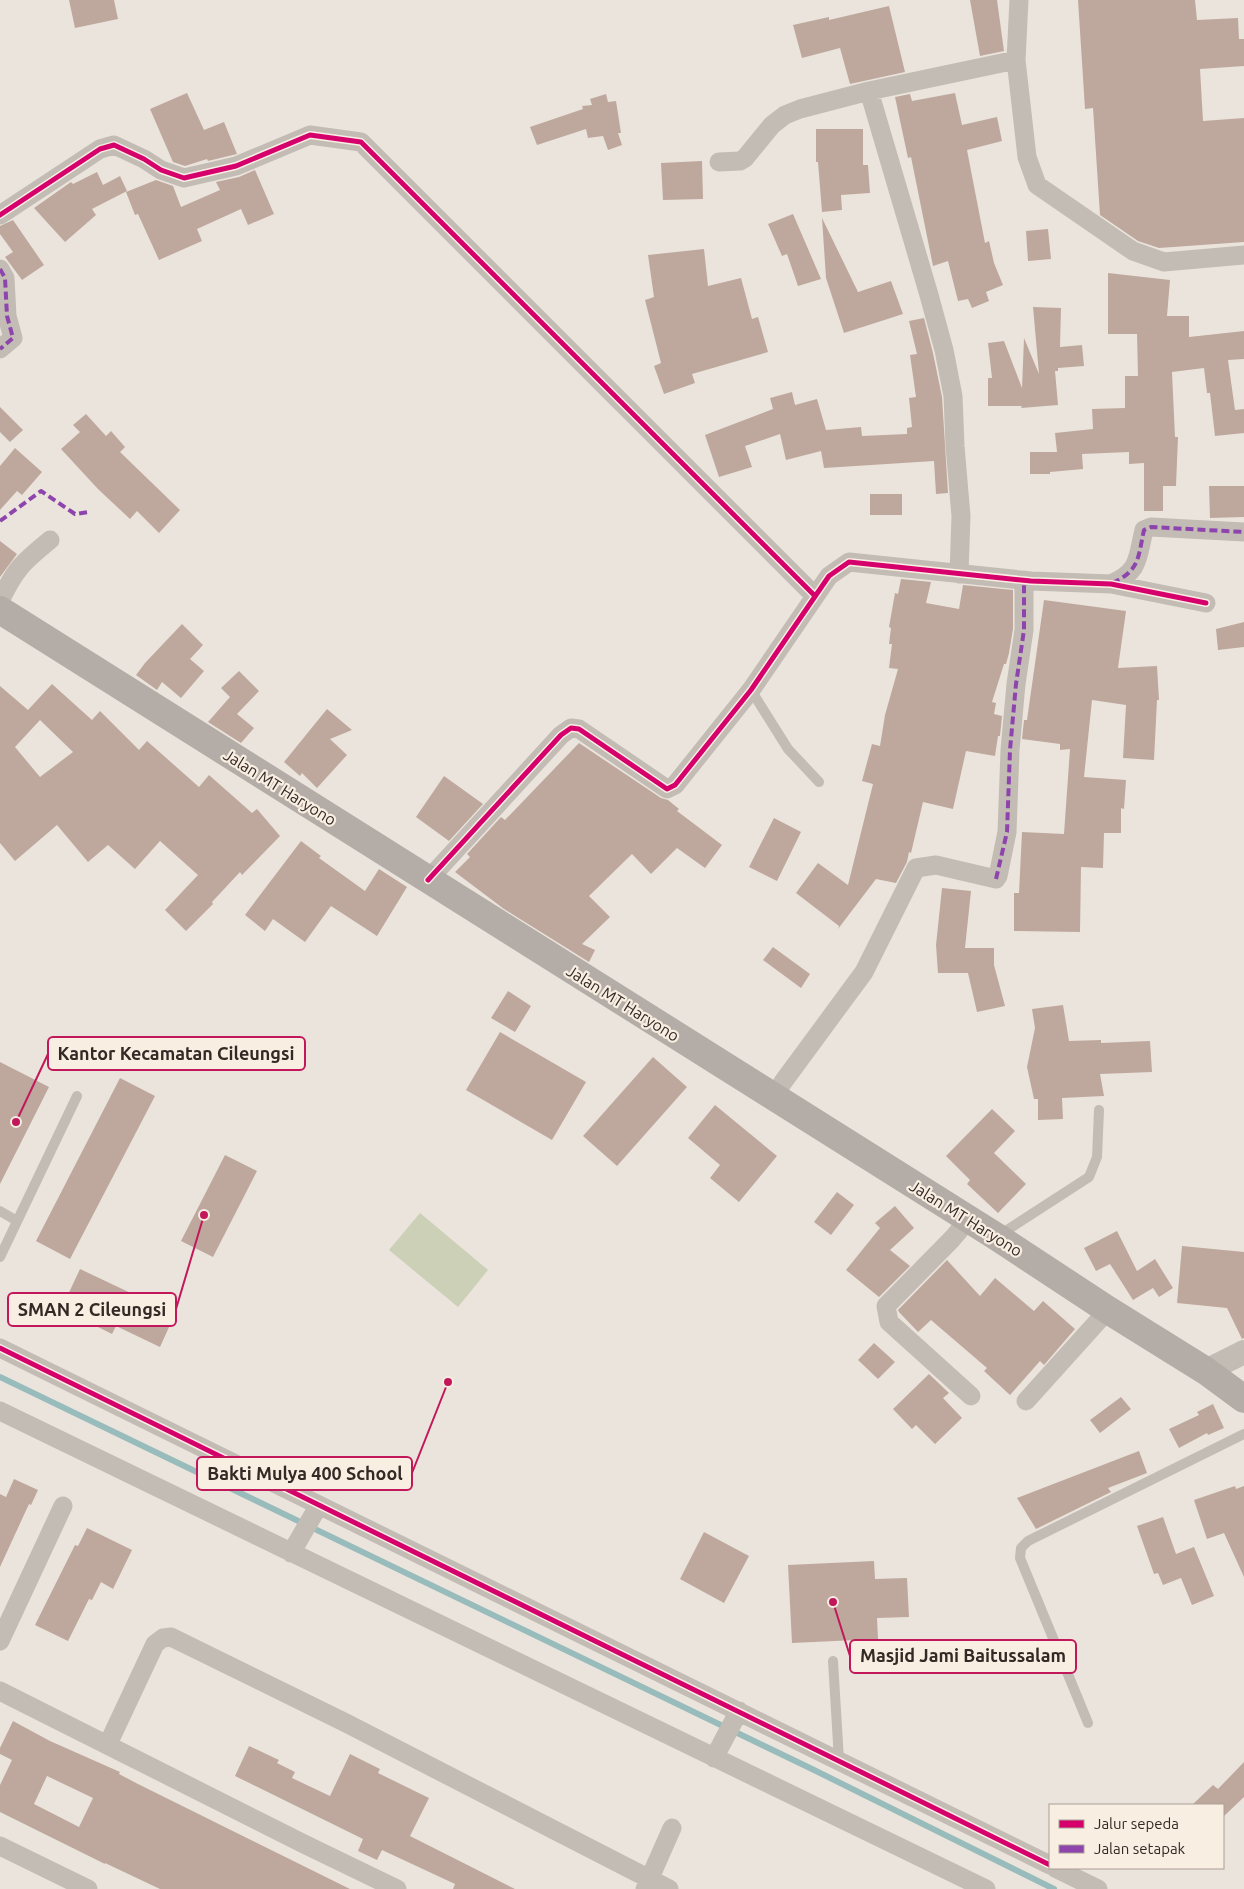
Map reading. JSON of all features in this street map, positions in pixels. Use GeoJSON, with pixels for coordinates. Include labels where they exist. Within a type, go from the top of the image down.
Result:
{"type":"FeatureCollection","features":[{"type":"Feature","properties":{"kind":"main road","name":"Jalan MT Haryono"},"geometry":{"type":"LineString","coordinates":[[0,610],[773,1098],[968,1220],[997,1236],[1108,1310],[1206,1371],[1244,1399]]}},
{"type":"Feature","properties":{"kind":"street"},"geometry":{"type":"LineString","coordinates":[[1020,0],[1016,60],[1026,156],[1037,185],[1133,251],[1164,262],[1244,255]]}},
{"type":"Feature","properties":{"kind":"street"},"geometry":{"type":"LineString","coordinates":[[719,162],[740,161],[745,158],[772,125],[786,115],[800,109],[869,91],[1016,60]]}},
{"type":"Feature","properties":{"kind":"street"},"geometry":{"type":"LineString","coordinates":[[869,91],[929,295],[944,350],[953,396],[961,516],[959,574]]}},
{"type":"Feature","properties":{"kind":"street"},"geometry":{"type":"LineString","coordinates":[[0,215],[100,149],[114,144],[161,170],[184,178],[236,166],[310,135],[361,142],[816,596]]}},
{"type":"Feature","properties":{"kind":"street"},"geometry":{"type":"LineString","coordinates":[[0,269],[5,278],[7,316],[14,338],[0,350]]}},
{"type":"Feature","properties":{"kind":"street"},"geometry":{"type":"LineString","coordinates":[[1111,584],[1125,578],[1135,567],[1144,530],[1150,527],[1244,532]]}},
{"type":"Feature","properties":{"kind":"street"},"geometry":{"type":"LineString","coordinates":[[0,601],[18,567],[50,540]]}},
{"type":"Feature","properties":{"kind":"street"},"geometry":{"type":"LineString","coordinates":[[428,880],[561,735],[571,728],[580,729],[666,789],[675,785],[751,690],[829,576],[849,562],[1024,580],[1111,584],[1206,603]]}},
{"type":"Feature","properties":{"kind":"street"},"geometry":{"type":"LineString","coordinates":[[773,1098],[864,972],[916,868],[936,865],[996,879],[998,876],[1006,832],[1010,750],[1024,630],[1024,580]]}},
{"type":"Feature","properties":{"kind":"street"},"geometry":{"type":"LineString","coordinates":[[968,1220],[952,1239],[886,1306],[889,1322],[971,1396]]}},
{"type":"Feature","properties":{"kind":"street"},"geometry":{"type":"LineString","coordinates":[[1026,1402],[1108,1310]]}},
{"type":"Feature","properties":{"kind":"street"},"geometry":{"type":"LineString","coordinates":[[0,1348],[736,1716],[839,1760],[1049,1865]]}},
{"type":"Feature","properties":{"kind":"street"},"geometry":{"type":"LineString","coordinates":[[1206,1371],[1244,1352]]}},
{"type":"Feature","properties":{"kind":"street"},"geometry":{"type":"LineString","coordinates":[[0,1411],[295,1547],[718,1751],[986,1889]]}},
{"type":"Feature","properties":{"kind":"street"},"geometry":{"type":"LineString","coordinates":[[0,1640],[63,1506]]}},
{"type":"Feature","properties":{"kind":"street"},"geometry":{"type":"LineString","coordinates":[[295,1547],[319,1506]]}},
{"type":"Feature","properties":{"kind":"street"},"geometry":{"type":"LineString","coordinates":[[108,1744],[155,1644],[163,1638],[171,1637],[570,1837],[647,1884],[669,1889]]}},
{"type":"Feature","properties":{"kind":"street"},"geometry":{"type":"LineString","coordinates":[[0,1690],[397,1889]]}},
{"type":"Feature","properties":{"kind":"street"},"geometry":{"type":"LineString","coordinates":[[718,1751],[736,1716]]}},
{"type":"Feature","properties":{"kind":"street"},"geometry":{"type":"LineString","coordinates":[[647,1884],[672,1828]]}},
{"type":"Feature","properties":{"kind":"street"},"geometry":{"type":"LineString","coordinates":[[0,1846],[88,1889]]}},
{"type":"Feature","properties":{"kind":"street"},"geometry":{"type":"LineString","coordinates":[[1057,1869],[1098,1889]]}},
{"type":"Feature","properties":{"kind":"lane"},"geometry":{"type":"LineString","coordinates":[[751,690],[788,749],[819,782]]}},
{"type":"Feature","properties":{"kind":"lane"},"geometry":{"type":"LineString","coordinates":[[0,1257],[77,1096]]}},
{"type":"Feature","properties":{"kind":"lane"},"geometry":{"type":"LineString","coordinates":[[997,1236],[1089,1177],[1097,1157],[1099,1110]]}},
{"type":"Feature","properties":{"kind":"lane"},"geometry":{"type":"LineString","coordinates":[[0,1211],[16,1221]]}},
{"type":"Feature","properties":{"kind":"lane"},"geometry":{"type":"LineString","coordinates":[[1088,1723],[1020,1558],[1021,1548],[1028,1541],[1244,1434]]}},
{"type":"Feature","properties":{"kind":"lane"},"geometry":{"type":"LineString","coordinates":[[833,1661],[839,1760]]}},
{"type":"Feature","properties":{"kind":"green space"},"geometry":{"type":"Polygon","coordinates":[[[420,1213],[488,1270],[458,1307],[389,1250],[420,1213]]]}},
{"type":"Feature","properties":{"kind":"building"},"geometry":{"type":"Polygon","coordinates":[[[69,0],[114,0],[118,19],[75,28],[69,0]]]}},
{"type":"Feature","properties":{"kind":"building"},"geometry":{"type":"Polygon","coordinates":[[[970,0],[997,0],[1004,51],[980,56],[970,0]]]}},
{"type":"Feature","properties":{"kind":"building"},"geometry":{"type":"Polygon","coordinates":[[[1078,0],[1195,0],[1197,20],[1238,18],[1239,39],[1244,39],[1244,66],[1200,69],[1203,121],[1244,118],[1244,242],[1159,248],[1138,241],[1100,215],[1093,108],[1085,109],[1078,0]]]}},
{"type":"Feature","properties":{"kind":"building"},"geometry":{"type":"Polygon","coordinates":[[[889,6],[905,72],[850,84],[840,48],[802,58],[793,25],[829,17],[829,20],[889,6]]]}},
{"type":"Feature","properties":{"kind":"building"},"geometry":{"type":"Polygon","coordinates":[[[187,93],[204,130],[224,122],[237,154],[208,161],[207,159],[185,166],[173,162],[150,109],[187,93]]]}},
{"type":"Feature","properties":{"kind":"building"},"geometry":{"type":"Polygon","coordinates":[[[955,93],[962,125],[997,117],[1002,141],[967,150],[985,243],[989,241],[994,263],[1003,285],[986,292],[989,301],[972,308],[968,299],[958,301],[948,261],[933,266],[911,157],[908,158],[895,97],[910,94],[912,101],[955,93]]]}},
{"type":"Feature","properties":{"kind":"building"},"geometry":{"type":"Polygon","coordinates":[[[606,94],[608,102],[616,101],[621,133],[618,133],[622,145],[608,150],[603,136],[588,138],[586,129],[537,145],[530,127],[583,109],[582,106],[592,105],[590,99],[606,94]]]}},
{"type":"Feature","properties":{"kind":"building"},"geometry":{"type":"Polygon","coordinates":[[[816,129],[863,129],[863,165],[868,165],[870,193],[841,195],[842,210],[822,212],[818,162],[816,162],[816,129]]]}},
{"type":"Feature","properties":{"kind":"building"},"geometry":{"type":"Polygon","coordinates":[[[702,161],[703,199],[663,200],[661,163],[702,161]]]}},
{"type":"Feature","properties":{"kind":"building"},"geometry":{"type":"Polygon","coordinates":[[[255,170],[274,214],[248,225],[241,209],[197,229],[202,241],[159,260],[138,214],[135,215],[126,192],[156,180],[173,186],[181,207],[220,190],[216,182],[239,177],[255,170]]]}},
{"type":"Feature","properties":{"kind":"building"},"geometry":{"type":"Polygon","coordinates":[[[97,172],[103,185],[120,176],[127,191],[92,209],[96,215],[65,242],[34,208],[71,182],[73,184],[97,172]]]}},
{"type":"Feature","properties":{"kind":"building"},"geometry":{"type":"Polygon","coordinates":[[[793,214],[821,279],[798,286],[787,254],[782,256],[768,224],[793,214]]]}},
{"type":"Feature","properties":{"kind":"building"},"geometry":{"type":"Polygon","coordinates":[[[822,218],[858,292],[891,281],[903,314],[844,333],[826,278],[822,218]]]}},
{"type":"Feature","properties":{"kind":"building"},"geometry":{"type":"Polygon","coordinates":[[[13,220],[44,265],[22,280],[5,257],[13,252],[0,234],[0,226],[13,220]]]}},
{"type":"Feature","properties":{"kind":"building"},"geometry":{"type":"Polygon","coordinates":[[[1048,229],[1051,259],[1028,261],[1026,231],[1048,229]]]}},
{"type":"Feature","properties":{"kind":"building"},"geometry":{"type":"Polygon","coordinates":[[[704,249],[708,286],[741,278],[752,319],[758,317],[768,352],[692,374],[695,383],[664,394],[654,366],[661,363],[645,300],[654,297],[648,255],[704,249]]]}},
{"type":"Feature","properties":{"kind":"building"},"geometry":{"type":"Polygon","coordinates":[[[1108,273],[1170,280],[1167,316],[1189,316],[1189,337],[1244,331],[1244,359],[1228,360],[1235,410],[1244,409],[1244,433],[1215,436],[1210,393],[1207,393],[1204,368],[1172,372],[1175,437],[1178,437],[1176,486],[1163,486],[1163,511],[1144,511],[1144,463],[1129,464],[1129,452],[1082,454],[1083,469],[1050,472],[1050,474],[1030,474],[1030,452],[1057,452],[1055,433],[1093,429],[1092,409],[1125,408],[1125,376],[1138,376],[1137,334],[1108,334],[1108,273]]]}},
{"type":"Feature","properties":{"kind":"building"},"geometry":{"type":"Polygon","coordinates":[[[1033,307],[1061,308],[1060,347],[1082,345],[1084,366],[1058,368],[1058,371],[1055,371],[1058,405],[1021,408],[1022,406],[988,406],[988,378],[992,378],[988,343],[1004,341],[1022,388],[1024,338],[1039,374],[1033,307]]]}},
{"type":"Feature","properties":{"kind":"building"},"geometry":{"type":"Polygon","coordinates":[[[924,318],[942,397],[948,493],[936,494],[934,461],[824,468],[821,451],[786,460],[780,434],[745,446],[752,467],[719,477],[705,435],[773,409],[770,398],[792,392],[795,405],[817,399],[826,430],[861,427],[862,436],[907,434],[907,428],[912,427],[909,398],[916,397],[910,355],[917,354],[909,321],[924,318]]]}},
{"type":"Feature","properties":{"kind":"building"},"geometry":{"type":"Polygon","coordinates":[[[0,407],[23,430],[10,442],[0,432],[0,407]]]}},
{"type":"Feature","properties":{"kind":"building"},"geometry":{"type":"Polygon","coordinates":[[[86,414],[106,436],[111,431],[125,447],[120,452],[180,510],[159,533],[137,511],[130,519],[98,489],[61,449],[80,432],[73,425],[86,414]]]}},
{"type":"Feature","properties":{"kind":"building"},"geometry":{"type":"Polygon","coordinates":[[[15,448],[42,472],[22,495],[17,491],[0,510],[0,466],[15,448]]]}},
{"type":"Feature","properties":{"kind":"building"},"geometry":{"type":"Polygon","coordinates":[[[1209,486],[1244,486],[1244,517],[1210,518],[1209,486]]]}},
{"type":"Feature","properties":{"kind":"building"},"geometry":{"type":"Polygon","coordinates":[[[870,494],[902,494],[902,515],[870,515],[870,494]]]}},
{"type":"Feature","properties":{"kind":"building"},"geometry":{"type":"Polygon","coordinates":[[[0,541],[17,554],[0,577],[0,541]]]}},
{"type":"Feature","properties":{"kind":"building"},"geometry":{"type":"Polygon","coordinates":[[[901,579],[931,582],[926,603],[959,609],[963,585],[1013,590],[1013,629],[1009,653],[992,702],[996,703],[994,714],[1002,716],[1000,736],[998,736],[995,756],[966,751],[953,809],[923,802],[911,853],[909,852],[907,862],[896,883],[876,879],[838,929],[839,926],[796,893],[818,863],[848,885],[873,784],[862,781],[872,744],[880,746],[885,715],[898,669],[889,668],[892,644],[889,644],[891,628],[889,627],[895,593],[898,594],[901,579]]]}},
{"type":"Feature","properties":{"kind":"building"},"geometry":{"type":"Polygon","coordinates":[[[1044,600],[1126,611],[1118,668],[1157,666],[1159,700],[1157,700],[1154,760],[1123,758],[1126,705],[1092,700],[1084,777],[1126,780],[1124,809],[1121,808],[1121,833],[1104,833],[1103,868],[1081,867],[1080,932],[1014,931],[1014,893],[1019,893],[1022,832],[1064,834],[1070,749],[1060,750],[1060,744],[1022,739],[1024,720],[1027,720],[1044,600]]]}},
{"type":"Feature","properties":{"kind":"building"},"geometry":{"type":"Polygon","coordinates":[[[1244,622],[1244,647],[1218,650],[1216,629],[1244,622]]]}},
{"type":"Feature","properties":{"kind":"building"},"geometry":{"type":"Polygon","coordinates":[[[182,624],[203,645],[190,659],[204,671],[181,698],[162,682],[157,690],[136,675],[182,624]]]}},
{"type":"Feature","properties":{"kind":"building"},"geometry":{"type":"Polygon","coordinates":[[[239,671],[259,691],[237,714],[254,728],[241,743],[208,722],[230,697],[221,688],[239,671]]]}},
{"type":"Feature","properties":{"kind":"building"},"geometry":{"type":"Polygon","coordinates":[[[52,684],[92,720],[100,711],[139,750],[147,741],[199,787],[209,775],[252,813],[257,809],[280,836],[242,875],[240,872],[212,902],[213,904],[186,931],[165,910],[198,875],[160,841],[135,869],[108,845],[88,862],[57,825],[15,861],[0,843],[0,686],[28,710],[52,684]],[[40,720],[15,747],[40,777],[73,752],[40,720]]]}},
{"type":"Feature","properties":{"kind":"building"},"geometry":{"type":"Polygon","coordinates":[[[327,709],[352,730],[330,739],[347,755],[317,788],[302,773],[300,776],[284,762],[327,709]]]}},
{"type":"Feature","properties":{"kind":"building"},"geometry":{"type":"Polygon","coordinates":[[[579,743],[661,798],[668,800],[679,809],[677,811],[722,845],[705,868],[677,848],[651,874],[632,854],[589,896],[610,917],[582,944],[595,950],[589,962],[504,909],[455,872],[470,857],[467,854],[501,817],[505,820],[579,743]]]}},
{"type":"Feature","properties":{"kind":"building"},"geometry":{"type":"Polygon","coordinates":[[[444,776],[483,804],[449,841],[416,817],[444,776]]]}},
{"type":"Feature","properties":{"kind":"building"},"geometry":{"type":"Polygon","coordinates":[[[774,818],[801,832],[777,881],[749,867],[774,818]]]}},
{"type":"Feature","properties":{"kind":"building"},"geometry":{"type":"Polygon","coordinates":[[[301,841],[321,856],[319,858],[365,891],[379,869],[407,887],[377,936],[331,906],[305,942],[273,919],[265,931],[245,915],[301,841]]]}},
{"type":"Feature","properties":{"kind":"building"},"geometry":{"type":"Polygon","coordinates":[[[942,888],[971,891],[965,948],[994,948],[994,965],[1005,1006],[977,1012],[968,973],[938,973],[936,945],[942,888]]]}},
{"type":"Feature","properties":{"kind":"building"},"geometry":{"type":"Polygon","coordinates":[[[773,947],[810,974],[801,988],[763,960],[773,947]]]}},
{"type":"Feature","properties":{"kind":"building"},"geometry":{"type":"Polygon","coordinates":[[[508,991],[531,1006],[515,1032],[491,1018],[508,991]]]}},
{"type":"Feature","properties":{"kind":"building"},"geometry":{"type":"Polygon","coordinates":[[[1063,1005],[1069,1041],[1101,1040],[1101,1043],[1150,1041],[1152,1072],[1100,1074],[1104,1096],[1062,1098],[1063,1119],[1038,1120],[1038,1099],[1034,1099],[1027,1067],[1035,1028],[1032,1009],[1063,1005]]]}},
{"type":"Feature","properties":{"kind":"building"},"geometry":{"type":"Polygon","coordinates":[[[500,1032],[586,1082],[552,1140],[466,1090],[500,1032]]]}},
{"type":"Feature","properties":{"kind":"building"},"geometry":{"type":"Polygon","coordinates":[[[653,1057],[687,1087],[617,1166],[583,1136],[653,1057]]]}},
{"type":"Feature","properties":{"kind":"building"},"geometry":{"type":"Polygon","coordinates":[[[0,1062],[49,1087],[0,1184],[0,1062]]]}},
{"type":"Feature","properties":{"kind":"building"},"geometry":{"type":"Polygon","coordinates":[[[120,1078],[155,1096],[70,1259],[36,1241],[120,1078]]]}},
{"type":"Feature","properties":{"kind":"building"},"geometry":{"type":"Polygon","coordinates":[[[715,1105],[777,1156],[739,1202],[710,1178],[720,1165],[688,1138],[715,1105]]]}},
{"type":"Feature","properties":{"kind":"building"},"geometry":{"type":"Polygon","coordinates":[[[992,1109],[1015,1131],[994,1153],[1026,1184],[998,1213],[967,1184],[970,1180],[946,1156],[992,1109]]]}},
{"type":"Feature","properties":{"kind":"building"},"geometry":{"type":"Polygon","coordinates":[[[225,1155],[257,1171],[213,1257],[181,1241],[225,1155]]]}},
{"type":"Feature","properties":{"kind":"building"},"geometry":{"type":"Polygon","coordinates":[[[837,1192],[854,1205],[831,1235],[814,1222],[837,1192]]]}},
{"type":"Feature","properties":{"kind":"building"},"geometry":{"type":"Polygon","coordinates":[[[895,1206],[914,1228],[890,1250],[910,1266],[879,1297],[846,1270],[880,1228],[875,1223],[895,1206]]]}},
{"type":"Feature","properties":{"kind":"building"},"geometry":{"type":"Polygon","coordinates":[[[1117,1231],[1137,1271],[1155,1259],[1173,1288],[1159,1297],[1153,1288],[1133,1300],[1110,1264],[1096,1271],[1084,1248],[1117,1231]]]}},
{"type":"Feature","properties":{"kind":"building"},"geometry":{"type":"Polygon","coordinates":[[[1182,1246],[1244,1252],[1244,1338],[1242,1339],[1227,1308],[1177,1303],[1182,1246]]]}},
{"type":"Feature","properties":{"kind":"building"},"geometry":{"type":"Polygon","coordinates":[[[947,1260],[980,1296],[995,1278],[1034,1311],[1043,1301],[1075,1329],[1044,1365],[1040,1361],[1010,1395],[984,1371],[987,1368],[931,1320],[918,1332],[898,1310],[947,1260]]]}},
{"type":"Feature","properties":{"kind":"building"},"geometry":{"type":"Polygon","coordinates":[[[80,1269],[175,1314],[160,1347],[116,1326],[112,1334],[96,1326],[100,1318],[65,1301],[80,1269]]]}},
{"type":"Feature","properties":{"kind":"building"},"geometry":{"type":"Polygon","coordinates":[[[874,1343],[895,1362],[878,1379],[858,1360],[874,1343]]]}},
{"type":"Feature","properties":{"kind":"building"},"geometry":{"type":"Polygon","coordinates":[[[929,1374],[949,1393],[943,1398],[962,1418],[935,1444],[916,1425],[912,1429],[893,1409],[929,1374]]]}},
{"type":"Feature","properties":{"kind":"building"},"geometry":{"type":"Polygon","coordinates":[[[1121,1397],[1131,1409],[1100,1433],[1090,1420],[1121,1397]]]}},
{"type":"Feature","properties":{"kind":"building"},"geometry":{"type":"Polygon","coordinates":[[[1213,1404],[1224,1428],[1208,1435],[1207,1433],[1179,1448],[1169,1429],[1199,1415],[1197,1412],[1213,1404]]]}},
{"type":"Feature","properties":{"kind":"building"},"geometry":{"type":"Polygon","coordinates":[[[1139,1451],[1147,1473],[1108,1488],[1111,1492],[1036,1529],[1017,1498],[1139,1451]]]}},
{"type":"Feature","properties":{"kind":"building"},"geometry":{"type":"Polygon","coordinates":[[[14,1479],[38,1490],[31,1505],[29,1504],[0,1567],[0,1494],[6,1497],[14,1479]]]}},
{"type":"Feature","properties":{"kind":"building"},"geometry":{"type":"Polygon","coordinates":[[[1235,1486],[1236,1489],[1244,1486],[1244,1577],[1224,1533],[1207,1539],[1194,1500],[1235,1486]]]}},
{"type":"Feature","properties":{"kind":"building"},"geometry":{"type":"Polygon","coordinates":[[[1163,1517],[1176,1554],[1194,1547],[1214,1596],[1192,1605],[1181,1578],[1163,1585],[1158,1573],[1154,1574],[1137,1526],[1163,1517]]]}},
{"type":"Feature","properties":{"kind":"building"},"geometry":{"type":"Polygon","coordinates":[[[87,1528],[132,1550],[113,1589],[101,1582],[92,1600],[89,1599],[68,1641],[35,1625],[75,1545],[78,1546],[87,1528]]]}},
{"type":"Feature","properties":{"kind":"building"},"geometry":{"type":"Polygon","coordinates":[[[704,1532],[749,1556],[724,1603],[680,1579],[704,1532]]]}},
{"type":"Feature","properties":{"kind":"building"},"geometry":{"type":"Polygon","coordinates":[[[874,1561],[875,1579],[907,1578],[909,1617],[877,1618],[878,1639],[792,1643],[788,1565],[874,1561]]]}},
{"type":"Feature","properties":{"kind":"building"},"geometry":{"type":"Polygon","coordinates":[[[13,1721],[50,1741],[120,1772],[119,1774],[138,1784],[350,1889],[160,1889],[0,1812],[0,1785],[12,1760],[0,1754],[0,1748],[13,1721]],[[47,1776],[34,1804],[79,1827],[93,1798],[47,1776]]]}},
{"type":"Feature","properties":{"kind":"building"},"geometry":{"type":"Polygon","coordinates":[[[249,1746],[279,1760],[277,1763],[295,1772],[292,1778],[330,1796],[350,1754],[380,1769],[378,1773],[429,1798],[410,1836],[515,1889],[453,1889],[455,1884],[382,1850],[377,1860],[358,1851],[363,1839],[235,1776],[249,1746]]]}},
{"type":"Feature","properties":{"kind":"building"},"geometry":{"type":"Polygon","coordinates":[[[1244,1762],[1244,1797],[1224,1816],[1224,1804],[1193,1804],[1213,1785],[1218,1789],[1244,1762]]]}},
{"type":"Feature","properties":{"kind":"waterway"},"geometry":{"type":"LineString","coordinates":[[0,1377],[812,1769],[1054,1889]]}},
{"type":"Feature","properties":{"kind":"marked path"},"geometry":{"type":"LineString","coordinates":[[0,269],[5,278],[7,316],[13,338],[0,349]]}},
{"type":"Feature","properties":{"kind":"marked path"},"geometry":{"type":"LineString","coordinates":[[0,521],[41,491],[75,514],[89,512]]}},
{"type":"Feature","properties":{"kind":"marked path"},"geometry":{"type":"LineString","coordinates":[[1112,583],[1133,568],[1139,555],[1144,530],[1151,527],[1244,532]]}},
{"type":"Feature","properties":{"kind":"marked path"},"geometry":{"type":"LineString","coordinates":[[996,879],[1007,832],[1010,750],[1016,684],[1024,630],[1024,580]]}},
{"type":"Feature","properties":{"kind":"cycle path"},"geometry":{"type":"LineString","coordinates":[[0,215],[100,149],[114,145],[144,159],[161,170],[184,178],[236,166],[310,135],[361,142],[815,596]]}},
{"type":"Feature","properties":{"kind":"cycle path"},"geometry":{"type":"LineString","coordinates":[[428,880],[561,735],[571,728],[579,729],[667,789],[675,785],[751,690],[829,576],[849,562],[1031,581],[1111,584],[1206,603]]}},
{"type":"Feature","properties":{"kind":"cycle path"},"geometry":{"type":"LineString","coordinates":[[0,1348],[1049,1865]]}},
{"type":"Feature","properties":{"kind":"place","name":"Kantor Kecamatan Cileungsi"},"geometry":{"type":"Point","coordinates":[16,1122]}},
{"type":"Feature","properties":{"kind":"place","name":"SMAN 2 Cileungsi"},"geometry":{"type":"Point","coordinates":[204,1215]}},
{"type":"Feature","properties":{"kind":"place","name":"Bakti Mulya 400 School"},"geometry":{"type":"Point","coordinates":[448,1382]}},
{"type":"Feature","properties":{"kind":"place","name":"Masjid Jami Baitussalam"},"geometry":{"type":"Point","coordinates":[833,1602]}}]}
